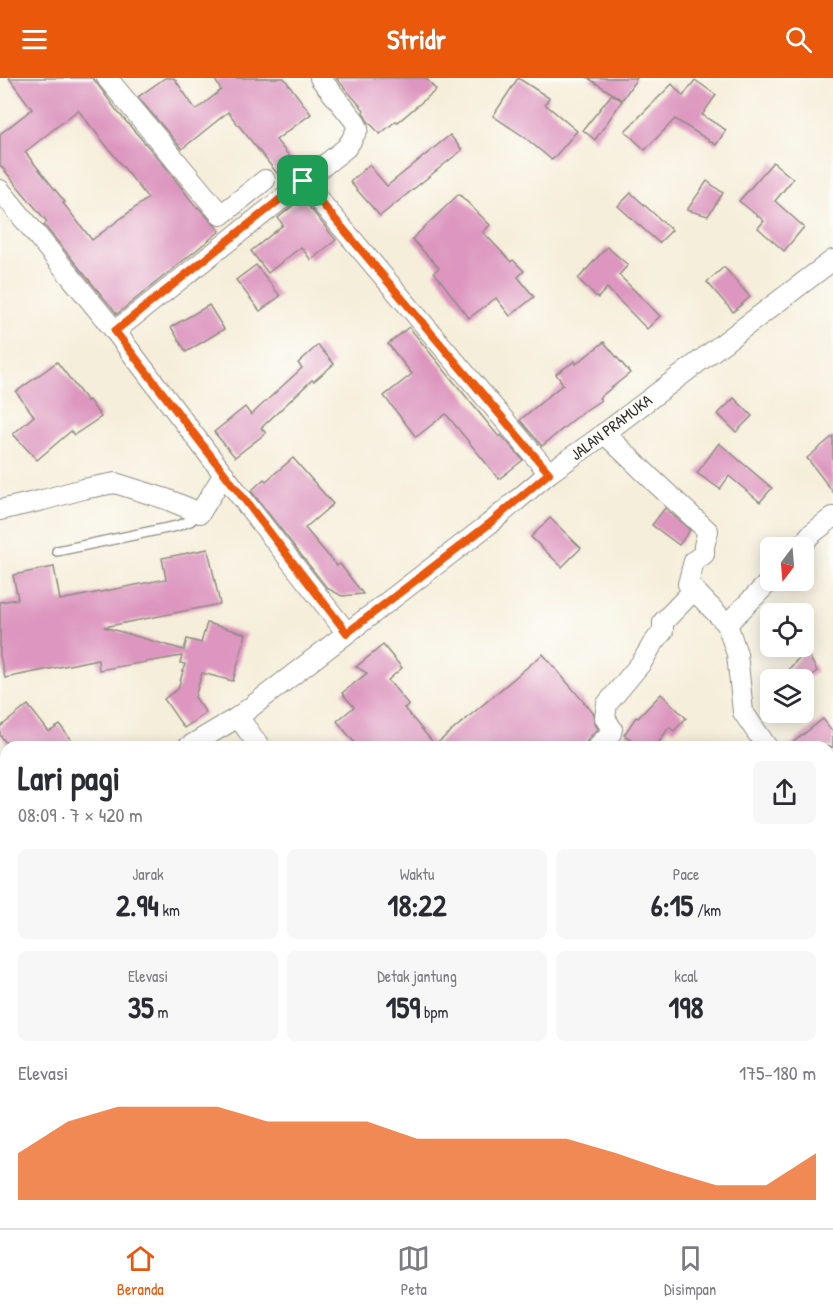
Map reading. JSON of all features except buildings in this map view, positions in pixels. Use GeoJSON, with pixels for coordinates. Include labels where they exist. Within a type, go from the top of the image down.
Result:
{"type":"FeatureCollection","features":[{"type":"Feature","properties":{"kind":"street"},"geometry":{"type":"LineString","coordinates":[[107,78],[221,215],[265,180]]}},
{"type":"Feature","properties":{"kind":"street"},"geometry":{"type":"LineString","coordinates":[[115,331],[346,148],[358,128],[320,78]]}},
{"type":"Feature","properties":{"kind":"street"},"geometry":{"type":"LineString","coordinates":[[303,181],[549,473]]}},
{"type":"Feature","properties":{"kind":"street"},"geometry":{"type":"LineString","coordinates":[[0,190],[115,331],[347,633]]}},
{"type":"Feature","properties":{"kind":"street","name":"JALAN PRAMUKA"},"geometry":{"type":"LineString","coordinates":[[198,741],[238,717],[489,524],[549,473],[833,260]]}},
{"type":"Feature","properties":{"kind":"street"},"geometry":{"type":"LineString","coordinates":[[604,433],[708,531],[704,554],[694,561],[688,584],[728,624],[737,654],[743,712],[763,741]]}},
{"type":"Feature","properties":{"kind":"street"},"geometry":{"type":"LineString","coordinates":[[0,510],[115,483],[166,499],[200,513],[224,474]]}},
{"type":"Feature","properties":{"kind":"street"},"geometry":{"type":"LineString","coordinates":[[808,537],[833,517]]}},
{"type":"Feature","properties":{"kind":"street"},"geometry":{"type":"LineString","coordinates":[[603,741],[612,729],[605,718],[607,704],[642,662],[663,631],[663,622],[694,590]]}},
{"type":"Feature","properties":{"kind":"street"},"geometry":{"type":"LineString","coordinates":[[728,624],[760,591]]}},
{"type":"Feature","properties":{"kind":"street"},"geometry":{"type":"LineString","coordinates":[[238,717],[256,741]]}},
{"type":"Feature","properties":{"kind":"lane"},"geometry":{"type":"LineString","coordinates":[[57,551],[177,526],[190,521],[200,513]]}},
{"type":"Feature","properties":{"kind":"route"},"geometry":{"type":"LineString","coordinates":[[303,181],[549,473],[489,524],[347,633],[115,331],[303,181]]}}]}
